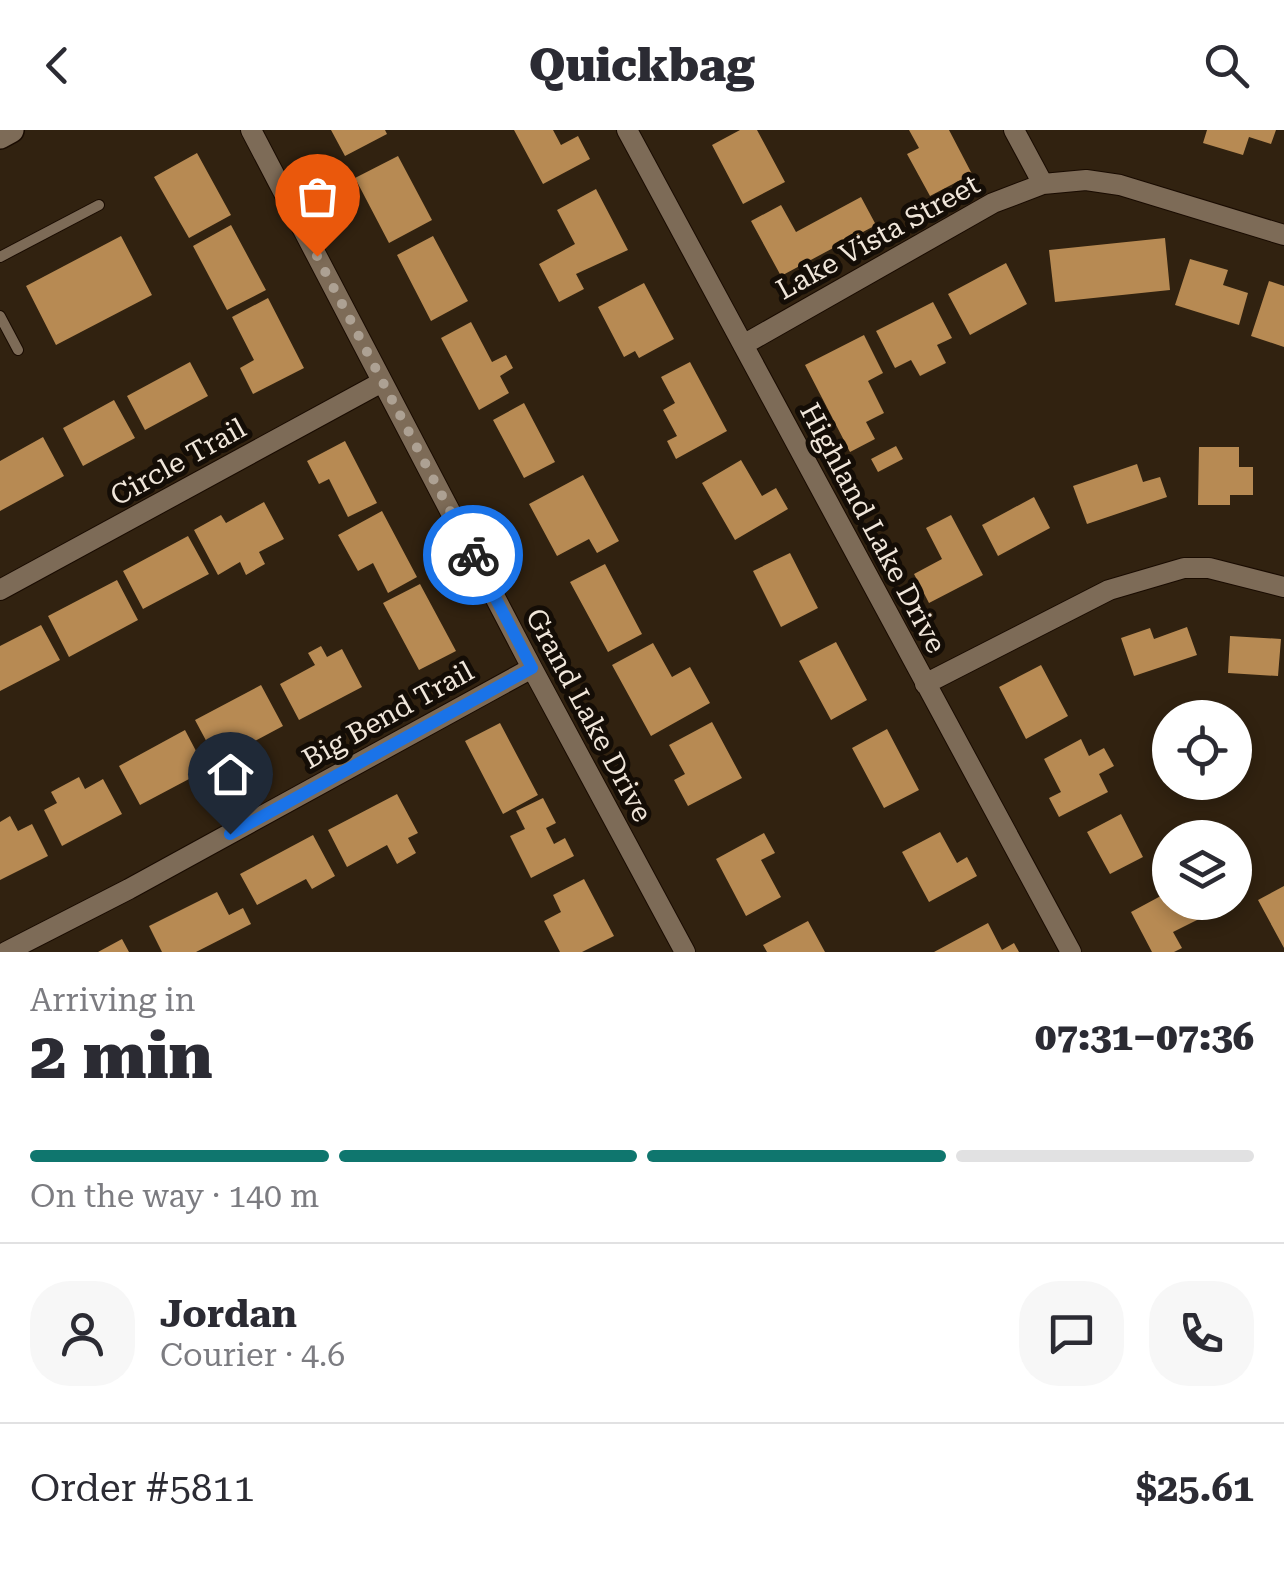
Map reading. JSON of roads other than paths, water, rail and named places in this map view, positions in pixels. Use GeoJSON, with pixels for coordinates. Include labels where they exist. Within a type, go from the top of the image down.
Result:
{"type":"FeatureCollection","features":[{"type":"Feature","properties":{"kind":"main road"},"geometry":{"type":"LineString","coordinates":[[0,136],[11,130]]}},
{"type":"Feature","properties":{"kind":"street","name":"Grand Lake Drive"},"geometry":{"type":"LineString","coordinates":[[251,130],[685,952]]}},
{"type":"Feature","properties":{"kind":"street","name":"Highland Lake Drive"},"geometry":{"type":"LineString","coordinates":[[627,130],[1071,952]]}},
{"type":"Feature","properties":{"kind":"street"},"geometry":{"type":"LineString","coordinates":[[1014,130],[1043,184]]}},
{"type":"Feature","properties":{"kind":"street","name":"Lake Vista Street"},"geometry":{"type":"LineString","coordinates":[[743,345],[993,203],[1043,184],[1086,180],[1120,185],[1284,235]]}},
{"type":"Feature","properties":{"kind":"street","name":"Circle Trail"},"geometry":{"type":"LineString","coordinates":[[0,590],[382,382]]}},
{"type":"Feature","properties":{"kind":"street"},"geometry":{"type":"LineString","coordinates":[[925,684],[1110,590],[1184,568],[1209,568],[1284,587]]}},
{"type":"Feature","properties":{"kind":"street","name":"Big Bend Trail"},"geometry":{"type":"LineString","coordinates":[[6,952],[129,889],[532,668]]}},
{"type":"Feature","properties":{"kind":"lane"},"geometry":{"type":"LineString","coordinates":[[0,256],[99,205]]}},
{"type":"Feature","properties":{"kind":"lane"},"geometry":{"type":"LineString","coordinates":[[0,316],[18,350]]}}]}
